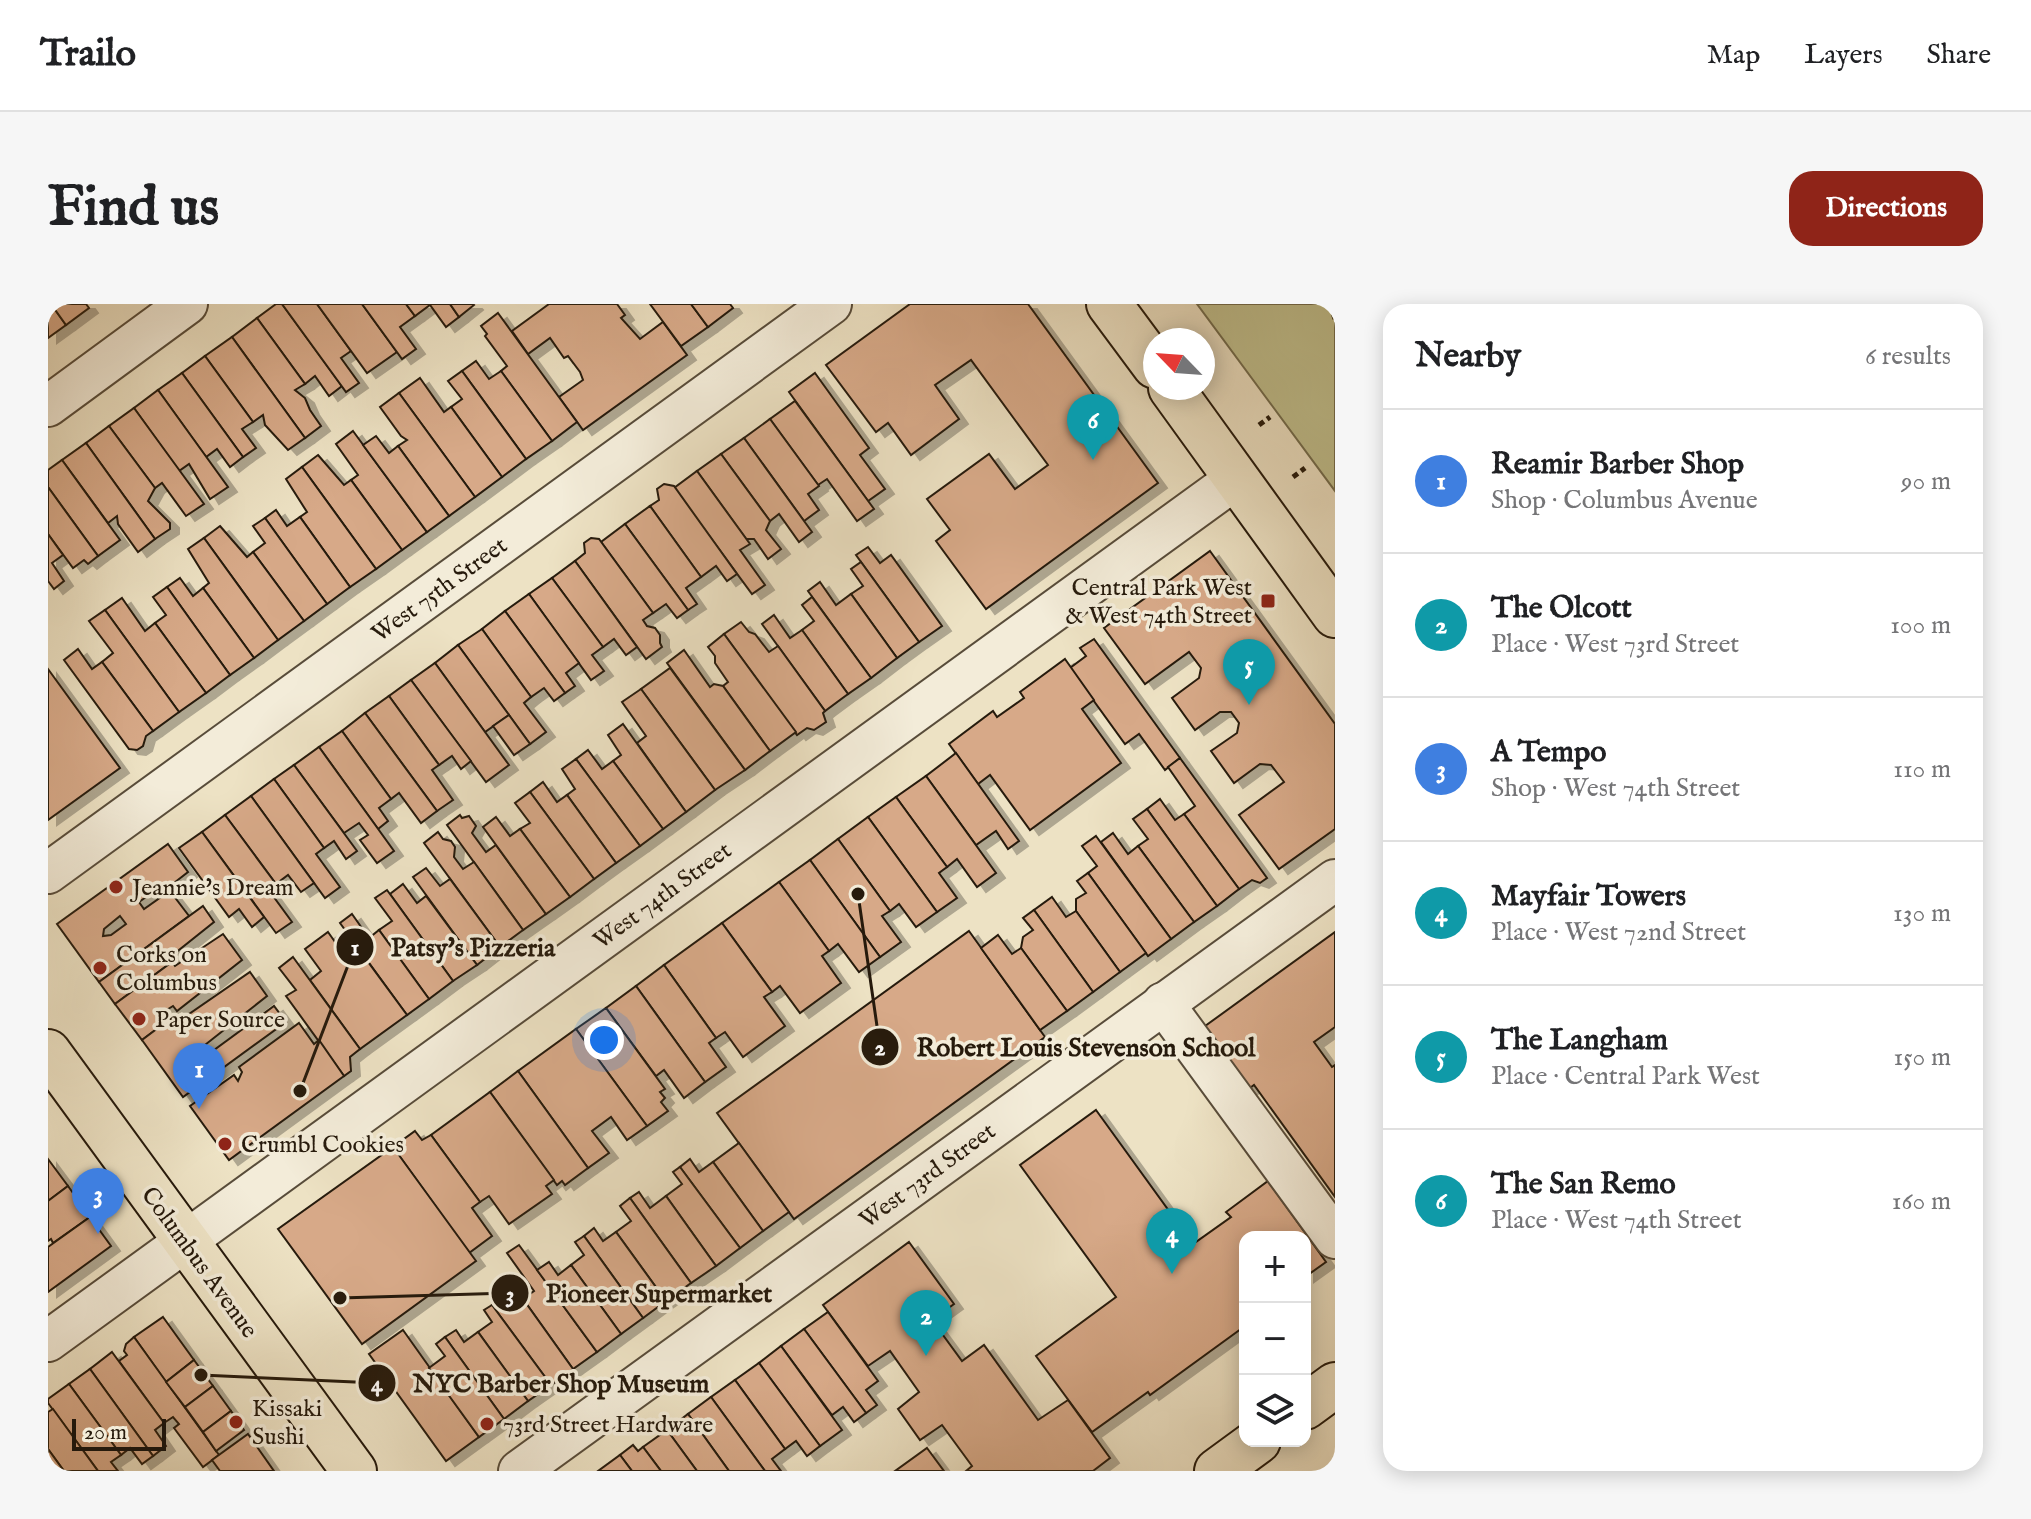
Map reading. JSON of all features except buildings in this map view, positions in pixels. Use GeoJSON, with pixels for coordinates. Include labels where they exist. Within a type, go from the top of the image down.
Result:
{"type":"FeatureCollection","features":[{"type":"Feature","properties":{"kind":"main road"},"geometry":{"type":"LineString","coordinates":[[1109,304],[1143,350]]}},
{"type":"Feature","properties":{"kind":"main road"},"geometry":{"type":"LineString","coordinates":[[1180,400],[1335,615]]}},
{"type":"Feature","properties":{"kind":"main road","name":"Columbus Avenue"},"geometry":{"type":"LineString","coordinates":[[48,1052],[354,1471]]}},
{"type":"Feature","properties":{"kind":"main road"},"geometry":{"type":"LineString","coordinates":[[1311,1403],[1335,1385]]}},
{"type":"Feature","properties":{"kind":"main road"},"geometry":{"type":"LineString","coordinates":[[1217,1471],[1250,1447]]}},
{"type":"Feature","properties":{"kind":"street"},"geometry":{"type":"LineString","coordinates":[[48,406],[187,304]]}},
{"type":"Feature","properties":{"kind":"street","name":"West 75th Street"},"geometry":{"type":"LineString","coordinates":[[48,873],[831,304]]}},
{"type":"Feature","properties":{"kind":"street","name":"West 74th Street"},"geometry":{"type":"LineString","coordinates":[[48,1341],[1237,478]]}},
{"type":"Feature","properties":{"kind":"street","name":"West 73rd Street"},"geometry":{"type":"LineString","coordinates":[[519,1471],[1335,880]]}},
{"type":"Feature","properties":{"kind":"street"},"geometry":{"type":"LineString","coordinates":[[1163,1003],[1335,1238]]}},
{"type":"Feature","properties":{"kind":"path"},"geometry":{"type":"LineString","coordinates":[[1330,304],[1335,319]]}},
{"type":"Feature","properties":{"kind":"path"},"geometry":{"type":"LineString","coordinates":[[1259,425],[1270,417]]}},
{"type":"Feature","properties":{"kind":"path"},"geometry":{"type":"LineString","coordinates":[[1293,477],[1305,468]]}},
{"type":"Feature","properties":{"kind":"green space"},"geometry":{"type":"Polygon","coordinates":[[[1197,304],[1335,304],[1335,491],[1215,328],[1197,304]]]}},
{"type":"Feature","properties":{"kind":"place","name":"The San Remo"},"geometry":{"type":"Point","coordinates":[1093,460]}},
{"type":"Feature","properties":{"kind":"place","name":"Central Park West & West 74th Street"},"geometry":{"type":"Point","coordinates":[1268,601]}},
{"type":"Feature","properties":{"kind":"place","name":"The Langham"},"geometry":{"type":"Point","coordinates":[1249,705]}},
{"type":"Feature","properties":{"kind":"place","name":"Jeannie's Dream"},"geometry":{"type":"Point","coordinates":[116,887]}},
{"type":"Feature","properties":{"kind":"place","name":"Robert Louis Stevenson School"},"geometry":{"type":"Point","coordinates":[858,894]}},
{"type":"Feature","properties":{"kind":"place","name":"Corks on Columbus"},"geometry":{"type":"Point","coordinates":[100,968]}},
{"type":"Feature","properties":{"kind":"place","name":"Paper Source"},"geometry":{"type":"Point","coordinates":[139,1019]}},
{"type":"Feature","properties":{"kind":"place","name":"Patsy's Pizzeria"},"geometry":{"type":"Point","coordinates":[300,1091]}},
{"type":"Feature","properties":{"kind":"place","name":"Reamir Barber Shop"},"geometry":{"type":"Point","coordinates":[199,1109]}},
{"type":"Feature","properties":{"kind":"place","name":"Crumbl Cookies"},"geometry":{"type":"Point","coordinates":[225,1144]}},
{"type":"Feature","properties":{"kind":"place","name":"A Tempo"},"geometry":{"type":"Point","coordinates":[98,1234]}},
{"type":"Feature","properties":{"kind":"place","name":"Mayfair Towers"},"geometry":{"type":"Point","coordinates":[1172,1274]}},
{"type":"Feature","properties":{"kind":"place","name":"Pioneer Supermarket"},"geometry":{"type":"Point","coordinates":[340,1298]}},
{"type":"Feature","properties":{"kind":"place","name":"The Olcott"},"geometry":{"type":"Point","coordinates":[926,1356]}},
{"type":"Feature","properties":{"kind":"place","name":"NYC Barber Shop Museum"},"geometry":{"type":"Point","coordinates":[201,1375]}},
{"type":"Feature","properties":{"kind":"place","name":"Kissaki Sushi"},"geometry":{"type":"Point","coordinates":[236,1422]}},
{"type":"Feature","properties":{"kind":"place","name":"73rd Street Hardware"},"geometry":{"type":"Point","coordinates":[487,1424]}}]}
